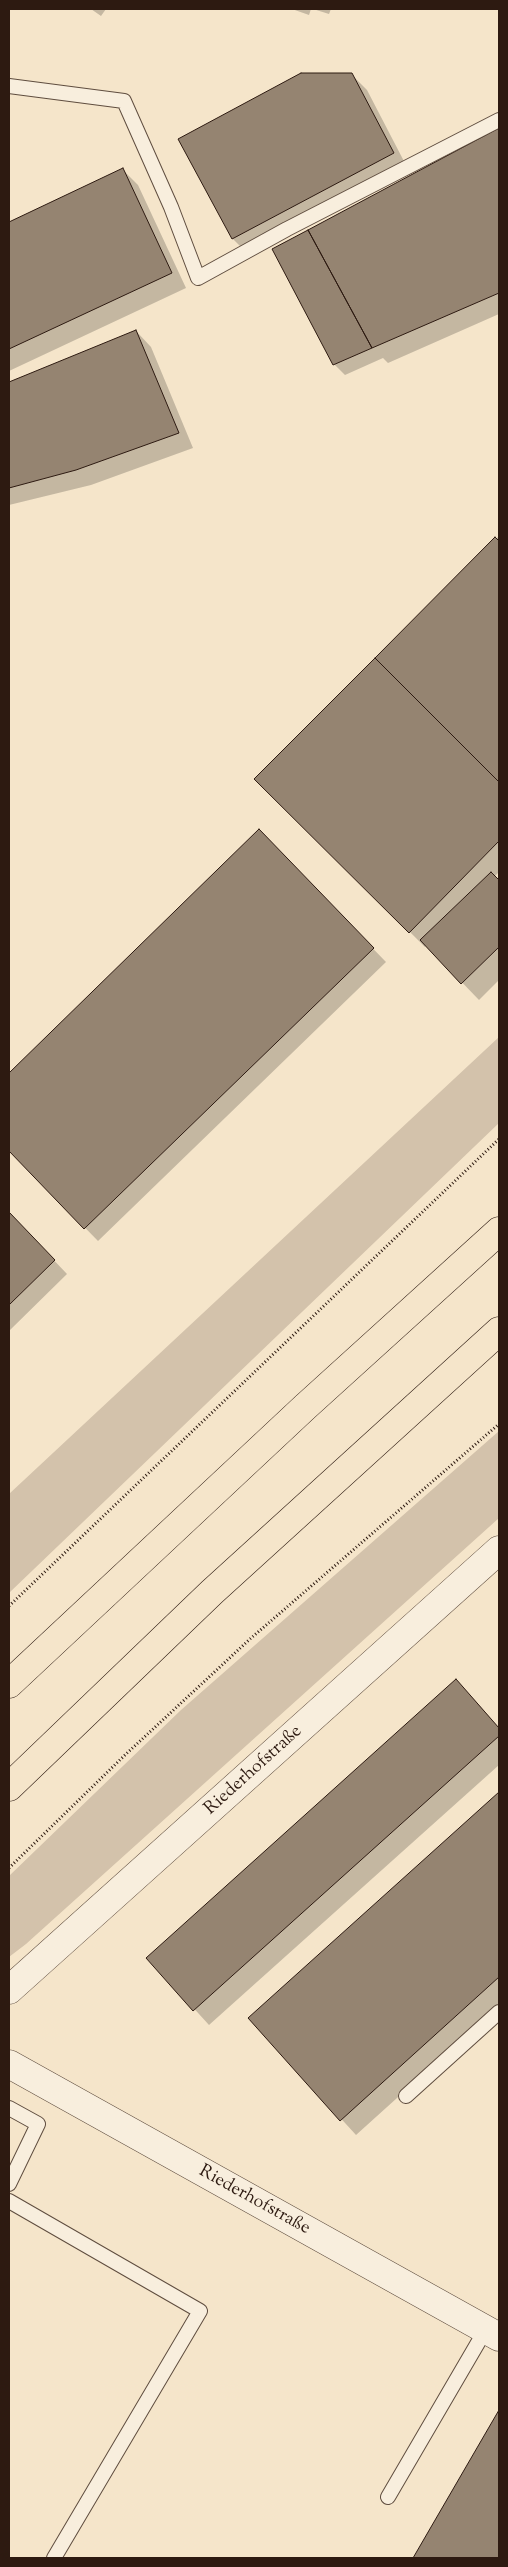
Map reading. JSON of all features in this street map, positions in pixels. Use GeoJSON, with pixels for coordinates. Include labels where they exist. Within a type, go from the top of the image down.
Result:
{"type":"FeatureCollection","features":[{"type":"Feature","properties":{"kind":"highway"},"geometry":{"type":"LineString","coordinates":[[9,1684],[305,1406],[499,1231]]}},
{"type":"Feature","properties":{"kind":"highway"},"geometry":{"type":"LineString","coordinates":[[9,1787],[212,1592],[379,1443],[499,1332]]}},
{"type":"Feature","properties":{"kind":"highway"},"geometry":{"type":"LineString","coordinates":[[379,1443],[499,1354]]}},
{"type":"Feature","properties":{"kind":"street","name":"Riederhofstraße"},"geometry":{"type":"LineString","coordinates":[[9,1990],[499,1550]]}},
{"type":"Feature","properties":{"kind":"street","name":"Riederhofstraße"},"geometry":{"type":"LineString","coordinates":[[10,2068],[493,2333]]}},
{"type":"Feature","properties":{"kind":"lane"},"geometry":{"type":"LineString","coordinates":[[9,86],[124,101],[171,207],[198,278],[287,229],[499,120]]}},
{"type":"Feature","properties":{"kind":"lane"},"geometry":{"type":"LineString","coordinates":[[406,2096],[499,2012]]}},
{"type":"Feature","properties":{"kind":"lane"},"geometry":{"type":"LineString","coordinates":[[9,2108],[38,2124],[9,2184]]}},
{"type":"Feature","properties":{"kind":"lane"},"geometry":{"type":"LineString","coordinates":[[9,2201],[200,2311],[54,2558]]}},
{"type":"Feature","properties":{"kind":"lane"},"geometry":{"type":"LineString","coordinates":[[388,2497],[493,2333]]}},
{"type":"Feature","properties":{"kind":"path"},"geometry":{"type":"LineString","coordinates":[[9,1606],[499,1139]]}},
{"type":"Feature","properties":{"kind":"path"},"geometry":{"type":"LineString","coordinates":[[9,1868],[118,1762],[250,1639],[499,1424]]}},
{"type":"Feature","properties":{"kind":"shaded area"},"geometry":{"type":"Polygon","coordinates":[[[499,1037],[499,1123],[9,1593],[9,1494],[499,1037]]]}},
{"type":"Feature","properties":{"kind":"shaded area"},"geometry":{"type":"Polygon","coordinates":[[[499,1431],[499,1518],[26,1944],[9,1957],[9,1876],[181,1710],[499,1431]]]}},
{"type":"Feature","properties":{"kind":"building"},"geometry":{"type":"Polygon","coordinates":[[[301,73],[352,73],[394,153],[232,239],[178,139],[301,73]]]}},
{"type":"Feature","properties":{"kind":"building"},"geometry":{"type":"Polygon","coordinates":[[[499,128],[499,293],[372,348],[308,230],[499,128]]]}},
{"type":"Feature","properties":{"kind":"building"},"geometry":{"type":"Polygon","coordinates":[[[123,168],[172,273],[9,349],[9,222],[123,168]]]}},
{"type":"Feature","properties":{"kind":"building"},"geometry":{"type":"Polygon","coordinates":[[[308,230],[372,348],[333,365],[272,249],[308,230]]]}},
{"type":"Feature","properties":{"kind":"building"},"geometry":{"type":"Polygon","coordinates":[[[136,330],[179,433],[76,470],[9,488],[9,382],[136,330]]]}},
{"type":"Feature","properties":{"kind":"building"},"geometry":{"type":"Polygon","coordinates":[[[495,537],[499,541],[499,782],[375,658],[495,537]]]}},
{"type":"Feature","properties":{"kind":"building"},"geometry":{"type":"Polygon","coordinates":[[[375,658],[499,782],[499,841],[409,933],[254,779],[375,658]]]}},
{"type":"Feature","properties":{"kind":"building"},"geometry":{"type":"Polygon","coordinates":[[[259,829],[374,948],[84,1229],[9,1151],[9,1073],[259,829]]]}},
{"type":"Feature","properties":{"kind":"building"},"geometry":{"type":"Polygon","coordinates":[[[491,872],[499,880],[499,947],[461,984],[420,940],[491,872]]]}},
{"type":"Feature","properties":{"kind":"building"},"geometry":{"type":"Polygon","coordinates":[[[9,1212],[55,1260],[9,1305],[9,1212]]]}},
{"type":"Feature","properties":{"kind":"building"},"geometry":{"type":"Polygon","coordinates":[[[456,1679],[499,1728],[499,1736],[193,2011],[146,1958],[456,1679]]]}},
{"type":"Feature","properties":{"kind":"building"},"geometry":{"type":"Polygon","coordinates":[[[499,1792],[499,1977],[340,2121],[248,2018],[499,1792]]]}},
{"type":"Feature","properties":{"kind":"building"},"geometry":{"type":"Polygon","coordinates":[[[499,2410],[499,2558],[413,2558],[499,2410]]]}}]}
